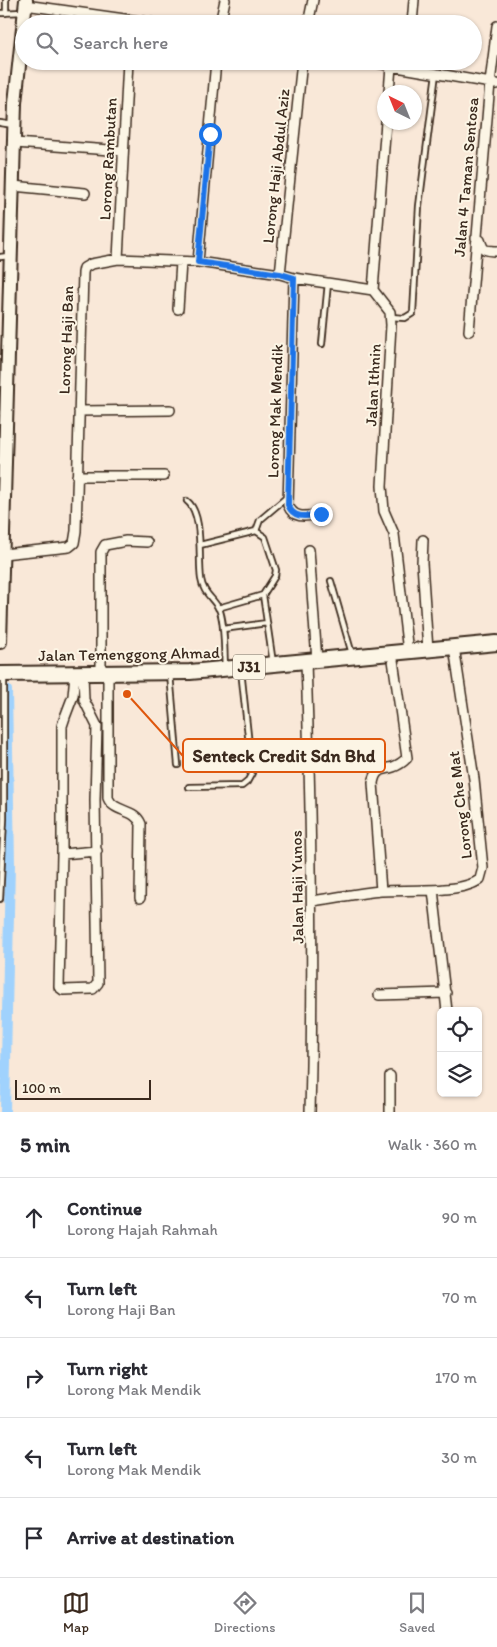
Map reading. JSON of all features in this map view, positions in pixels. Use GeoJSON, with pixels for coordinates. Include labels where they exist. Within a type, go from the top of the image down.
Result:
{"type":"FeatureCollection","features":[{"type":"Feature","properties":{"kind":"main road","name":"Jalan Temenggong Ahmad"},"geometry":{"type":"LineString","coordinates":[[2,674],[104,674],[241,668],[497,643]]}},
{"type":"Feature","properties":{"kind":"street"},"geometry":{"type":"LineString","coordinates":[[222,15],[225,0]]}},
{"type":"Feature","properties":{"kind":"street"},"geometry":{"type":"LineString","coordinates":[[310,15],[313,0]]}},
{"type":"Feature","properties":{"kind":"street"},"geometry":{"type":"LineString","coordinates":[[413,15],[414,0]]}},
{"type":"Feature","properties":{"kind":"street"},"geometry":{"type":"LineString","coordinates":[[25,6],[85,15]]}},
{"type":"Feature","properties":{"kind":"street","name":"Jalan 4 Taman Sentosa"},"geometry":{"type":"LineString","coordinates":[[469,331],[476,238],[493,83],[497,26]]}},
{"type":"Feature","properties":{"kind":"street"},"geometry":{"type":"LineString","coordinates":[[0,642],[3,554],[5,256],[13,186],[15,103],[18,70]]}},
{"type":"Feature","properties":{"kind":"street","name":"Lorong Rambutan"},"geometry":{"type":"LineString","coordinates":[[118,259],[128,70]]}},
{"type":"Feature","properties":{"kind":"street"},"geometry":{"type":"LineString","coordinates":[[198,262],[215,70]]}},
{"type":"Feature","properties":{"kind":"street","name":"Lorong Haji Abdul Aziz"},"geometry":{"type":"LineString","coordinates":[[280,274],[301,70]]}},
{"type":"Feature","properties":{"kind":"street"},"geometry":{"type":"LineString","coordinates":[[390,85],[391,70]]}},
{"type":"Feature","properties":{"kind":"street"},"geometry":{"type":"LineString","coordinates":[[426,70],[493,83]]}},
{"type":"Feature","properties":{"kind":"street"},"geometry":{"type":"LineString","coordinates":[[385,130],[373,290],[390,312],[390,317]]}},
{"type":"Feature","properties":{"kind":"street"},"geometry":{"type":"LineString","coordinates":[[15,143],[123,151]]}},
{"type":"Feature","properties":{"kind":"street"},"geometry":{"type":"LineString","coordinates":[[13,186],[85,193]]}},
{"type":"Feature","properties":{"kind":"street"},"geometry":{"type":"LineString","coordinates":[[476,238],[480,240],[482,248],[485,250],[497,251]]}},
{"type":"Feature","properties":{"kind":"street","name":"Lorong Haji Ban"},"geometry":{"type":"LineString","coordinates":[[3,554],[69,547],[74,543],[76,531],[82,273],[84,268],[91,264],[118,259],[198,262],[373,290]]}},
{"type":"Feature","properties":{"kind":"street"},"geometry":{"type":"LineString","coordinates":[[178,309],[181,262]]}},
{"type":"Feature","properties":{"kind":"street","name":"Lorong Mak Mendik"},"geometry":{"type":"LineString","coordinates":[[294,278],[288,505],[290,512],[297,516],[321,514]]}},
{"type":"Feature","properties":{"kind":"street","name":"Jalan Ithnin"},"geometry":{"type":"LineString","coordinates":[[390,317],[382,486],[384,511],[394,534],[408,652]]}},
{"type":"Feature","properties":{"kind":"street"},"geometry":{"type":"LineString","coordinates":[[79,411],[170,410]]}},
{"type":"Feature","properties":{"kind":"street"},"geometry":{"type":"LineString","coordinates":[[77,476],[164,476]]}},
{"type":"Feature","properties":{"kind":"street"},"geometry":{"type":"LineString","coordinates":[[422,540],[428,650]]}},
{"type":"Feature","properties":{"kind":"street"},"geometry":{"type":"LineString","coordinates":[[140,898],[141,824],[134,814],[114,807],[108,798],[101,552],[105,545],[126,541],[147,542]]}},
{"type":"Feature","properties":{"kind":"street","name":"Jalan Haji Yunos"},"geometry":{"type":"LineString","coordinates":[[309,550],[313,989],[310,1112]]}},
{"type":"Feature","properties":{"kind":"street","name":"Lorong Che Mat"},"geometry":{"type":"LineString","coordinates":[[312,901],[381,891],[433,890],[470,886],[480,878],[483,868],[474,779],[454,647]]}},
{"type":"Feature","properties":{"kind":"street"},"geometry":{"type":"LineString","coordinates":[[381,891],[373,783],[375,774],[381,769],[393,767],[407,758],[392,653]]}},
{"type":"Feature","properties":{"kind":"street"},"geometry":{"type":"LineString","coordinates":[[79,674],[84,700],[97,726],[95,800],[98,983],[93,989],[64,990],[59,987],[62,726],[79,674]]}},
{"type":"Feature","properties":{"kind":"street"},"geometry":{"type":"LineString","coordinates":[[62,854],[97,851]]}},
{"type":"Feature","properties":{"kind":"street"},"geometry":{"type":"LineString","coordinates":[[433,890],[447,1007]]}},
{"type":"Feature","properties":{"kind":"street"},"geometry":{"type":"LineString","coordinates":[[380,995],[446,993]]}},
{"type":"Feature","properties":{"kind":"street"},"geometry":{"type":"LineString","coordinates":[[390,1076],[390,1112]]}},
{"type":"Feature","properties":{"kind":"lane"},"geometry":{"type":"LineString","coordinates":[[6,0],[6,13]]}},
{"type":"Feature","properties":{"kind":"lane"},"geometry":{"type":"LineString","coordinates":[[0,13],[6,13],[25,6]]}},
{"type":"Feature","properties":{"kind":"lane"},"geometry":{"type":"LineString","coordinates":[[390,317],[405,318],[413,313],[419,206],[436,73]]}},
{"type":"Feature","properties":{"kind":"lane"},"geometry":{"type":"LineString","coordinates":[[0,123],[15,126]]}},
{"type":"Feature","properties":{"kind":"lane"},"geometry":{"type":"LineString","coordinates":[[322,344],[328,283]]}},
{"type":"Feature","properties":{"kind":"lane"},"geometry":{"type":"LineString","coordinates":[[256,530],[260,520],[288,496]]}},
{"type":"Feature","properties":{"kind":"lane"},"geometry":{"type":"LineString","coordinates":[[187,501],[194,508],[200,545],[201,579],[204,591],[222,616],[225,669]]}},
{"type":"Feature","properties":{"kind":"lane"},"geometry":{"type":"LineString","coordinates":[[200,545],[256,530]]}},
{"type":"Feature","properties":{"kind":"lane"},"geometry":{"type":"LineString","coordinates":[[256,530],[265,537],[276,570],[275,576],[263,595],[273,665]]}},
{"type":"Feature","properties":{"kind":"lane"},"geometry":{"type":"LineString","coordinates":[[331,581],[353,657]]}},
{"type":"Feature","properties":{"kind":"lane"},"geometry":{"type":"LineString","coordinates":[[218,608],[263,595]]}},
{"type":"Feature","properties":{"kind":"lane"},"geometry":{"type":"LineString","coordinates":[[222,629],[267,623]]}},
{"type":"Feature","properties":{"kind":"lane"},"geometry":{"type":"LineString","coordinates":[[189,786],[242,786],[247,782],[252,773],[241,668]]}},
{"type":"Feature","properties":{"kind":"lane"},"geometry":{"type":"LineString","coordinates":[[170,672],[178,766]]}},
{"type":"Feature","properties":{"kind":"lane"},"geometry":{"type":"LineString","coordinates":[[0,899],[4,819],[2,674]]}},
{"type":"Feature","properties":{"kind":"waterway"},"geometry":{"type":"LineString","coordinates":[[5,1112],[10,864],[7,690]]}},
{"type":"Feature","properties":{"kind":"place","name":"Senteck Credit Sdn Bhd"},"geometry":{"type":"Point","coordinates":[127,694]}},
{"type":"Feature","properties":{"kind":"route"},"geometry":{"type":"LineString","coordinates":[[210,134],[198,262],[280,274],[294,278],[288,505],[290,512],[297,516],[321,514]]}}]}
